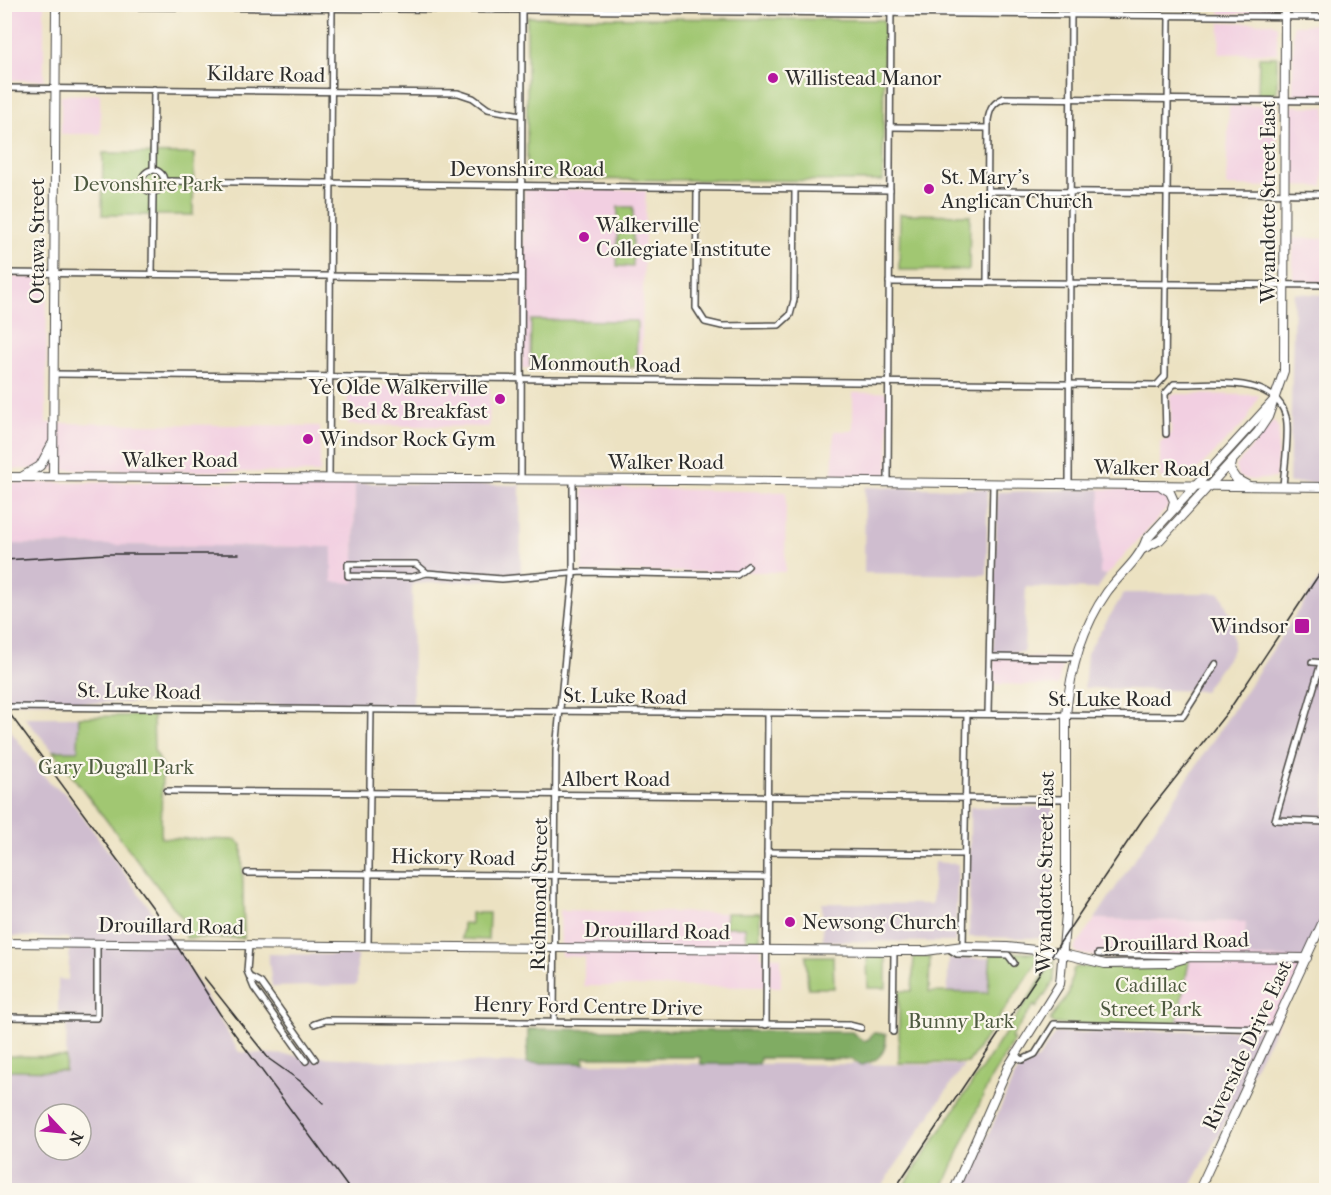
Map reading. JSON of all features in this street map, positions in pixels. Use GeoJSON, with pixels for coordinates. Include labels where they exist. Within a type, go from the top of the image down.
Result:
{"type":"FeatureCollection","features":[{"type":"Feature","properties":{"kind":"main road","name":"Wyandotte Street East"},"geometry":{"type":"LineString","coordinates":[[1143,549],[1160,540],[1268,417],[1284,371],[1285,4]]}},
{"type":"Feature","properties":{"kind":"main road","name":"Ottawa Street"},"geometry":{"type":"LineString","coordinates":[[53,477],[56,5]]}},
{"type":"Feature","properties":{"kind":"main road","name":"Wyandotte Street East"},"geometry":{"type":"LineString","coordinates":[[954,1191],[1015,1056],[1060,984],[1064,955],[1066,715],[1075,658],[1091,619],[1107,592],[1143,549],[1146,540],[1275,399]]}},
{"type":"Feature","properties":{"kind":"main road"},"geometry":{"type":"LineString","coordinates":[[20,477],[40,466],[53,440]]}},
{"type":"Feature","properties":{"kind":"main road"},"geometry":{"type":"LineString","coordinates":[[1233,459],[1230,470],[1236,479],[1250,486]]}},
{"type":"Feature","properties":{"kind":"main road","name":"Walker Road"},"geometry":{"type":"LineString","coordinates":[[4,477],[1326,487]]}},
{"type":"Feature","properties":{"kind":"main road"},"geometry":{"type":"LineString","coordinates":[[1160,486],[1170,492],[1174,501],[1169,514]]}},
{"type":"Feature","properties":{"kind":"main road","name":"Riverside Drive East"},"geometry":{"type":"LineString","coordinates":[[1199,1191],[1326,915]]}},
{"type":"Feature","properties":{"kind":"main road","name":"Drouillard Road"},"geometry":{"type":"LineString","coordinates":[[4,943],[894,951],[948,949],[963,945],[1039,950],[1105,964],[1170,963],[1190,957],[1307,958]]}},
{"type":"Feature","properties":{"kind":"street"},"geometry":{"type":"LineString","coordinates":[[888,482],[891,4]]}},
{"type":"Feature","properties":{"kind":"street"},"geometry":{"type":"LineString","coordinates":[[1069,485],[1071,4]]}},
{"type":"Feature","properties":{"kind":"street"},"geometry":{"type":"LineString","coordinates":[[56,5],[522,8],[891,15],[1326,17]]}},
{"type":"Feature","properties":{"kind":"street"},"geometry":{"type":"LineString","coordinates":[[329,479],[332,6]]}},
{"type":"Feature","properties":{"kind":"street"},"geometry":{"type":"LineString","coordinates":[[521,480],[522,8]]}},
{"type":"Feature","properties":{"kind":"street"},"geometry":{"type":"LineString","coordinates":[[1166,284],[1169,17]]}},
{"type":"Feature","properties":{"kind":"street","name":"Kildare Road"},"geometry":{"type":"LineString","coordinates":[[4,88],[458,93],[473,98],[488,109],[521,115]]}},
{"type":"Feature","properties":{"kind":"street"},"geometry":{"type":"LineString","coordinates":[[153,170],[154,89]]}},
{"type":"Feature","properties":{"kind":"street"},"geometry":{"type":"LineString","coordinates":[[987,283],[987,128],[991,106],[1004,98],[1326,101]]}},
{"type":"Feature","properties":{"kind":"street"},"geometry":{"type":"LineString","coordinates":[[890,127],[987,128]]}},
{"type":"Feature","properties":{"kind":"street"},"geometry":{"type":"LineString","coordinates":[[153,170],[162,174],[164,181],[162,188],[153,192],[146,190],[142,181],[145,174],[153,170]]}},
{"type":"Feature","properties":{"kind":"street","name":"Devonshire Road"},"geometry":{"type":"LineString","coordinates":[[164,181],[890,190]]}},
{"type":"Feature","properties":{"kind":"street"},"geometry":{"type":"LineString","coordinates":[[697,188],[696,308],[705,322],[722,326],[779,325],[790,315],[794,300],[795,189]]}},
{"type":"Feature","properties":{"kind":"street"},"geometry":{"type":"LineString","coordinates":[[987,190],[1326,194]]}},
{"type":"Feature","properties":{"kind":"street"},"geometry":{"type":"LineString","coordinates":[[152,274],[153,192]]}},
{"type":"Feature","properties":{"kind":"street"},"geometry":{"type":"LineString","coordinates":[[4,273],[521,278]]}},
{"type":"Feature","properties":{"kind":"street"},"geometry":{"type":"LineString","coordinates":[[889,282],[1326,285]]}},
{"type":"Feature","properties":{"kind":"street","name":"Monmouth Road"},"geometry":{"type":"LineString","coordinates":[[54,374],[1157,385],[1165,376],[1166,284]]}},
{"type":"Feature","properties":{"kind":"street"},"geometry":{"type":"LineString","coordinates":[[1166,434],[1165,394],[1174,384],[1256,385],[1275,399],[1286,417],[1283,487]]}},
{"type":"Feature","properties":{"kind":"street","name":"Richmond Street"},"geometry":{"type":"LineString","coordinates":[[554,1022],[556,795],[559,711],[573,575],[573,480]]}},
{"type":"Feature","properties":{"kind":"street"},"geometry":{"type":"LineString","coordinates":[[988,713],[993,483]]}},
{"type":"Feature","properties":{"kind":"street"},"geometry":{"type":"LineString","coordinates":[[427,573],[416,564],[348,564],[348,576],[412,577],[427,573],[502,579],[573,575],[582,572],[737,575],[748,566]]}},
{"type":"Feature","properties":{"kind":"street"},"geometry":{"type":"LineString","coordinates":[[990,657],[1075,658]]}},
{"type":"Feature","properties":{"kind":"street"},"geometry":{"type":"LineString","coordinates":[[1312,662],[1324,663],[1275,820],[1326,822]]}},
{"type":"Feature","properties":{"kind":"street","name":"St. Luke Road"},"geometry":{"type":"LineString","coordinates":[[4,706],[768,715],[988,713],[1183,716],[1216,664]]}},
{"type":"Feature","properties":{"kind":"street"},"geometry":{"type":"LineString","coordinates":[[368,945],[371,709]]}},
{"type":"Feature","properties":{"kind":"street"},"geometry":{"type":"LineString","coordinates":[[963,945],[967,714]]}},
{"type":"Feature","properties":{"kind":"street"},"geometry":{"type":"LineString","coordinates":[[766,1024],[768,715]]}},
{"type":"Feature","properties":{"kind":"street","name":"Albert Road"},"geometry":{"type":"LineString","coordinates":[[166,791],[1066,799]]}},
{"type":"Feature","properties":{"kind":"street"},"geometry":{"type":"LineString","coordinates":[[767,852],[964,854]]}},
{"type":"Feature","properties":{"kind":"street","name":"Hickory Road"},"geometry":{"type":"LineString","coordinates":[[247,873],[767,877]]}},
{"type":"Feature","properties":{"kind":"street"},"geometry":{"type":"LineString","coordinates":[[4,1017],[97,1018],[97,943]]}},
{"type":"Feature","properties":{"kind":"street"},"geometry":{"type":"LineString","coordinates":[[249,945],[247,971],[252,978],[254,988],[306,1061]]}},
{"type":"Feature","properties":{"kind":"street"},"geometry":{"type":"LineString","coordinates":[[948,949],[957,954],[1008,955],[1014,963]]}},
{"type":"Feature","properties":{"kind":"street"},"geometry":{"type":"LineString","coordinates":[[893,1032],[894,951]]}},
{"type":"Feature","properties":{"kind":"street"},"geometry":{"type":"LineString","coordinates":[[1098,954],[1172,954],[1190,957]]}},
{"type":"Feature","properties":{"kind":"street"},"geometry":{"type":"LineString","coordinates":[[252,978],[261,983],[315,1059]]}},
{"type":"Feature","properties":{"kind":"street","name":"Henry Ford Centre Drive"},"geometry":{"type":"LineString","coordinates":[[314,1024],[326,1020],[849,1025],[861,1028]]}},
{"type":"Feature","properties":{"kind":"street"},"geometry":{"type":"LineString","coordinates":[[1015,1056],[1022,1060],[1035,1054],[1054,1024],[1275,1029]]}},
{"type":"Feature","properties":{"kind":"shaded area"},"geometry":{"type":"Polygon","coordinates":[[[5,4],[44,5],[44,80],[5,80],[5,4]]]}},
{"type":"Feature","properties":{"kind":"shaded area"},"geometry":{"type":"Polygon","coordinates":[[[892,4],[1062,4],[1062,8],[892,5],[892,4]]]}},
{"type":"Feature","properties":{"kind":"shaded area"},"geometry":{"type":"Polygon","coordinates":[[[1220,5],[1276,5],[1276,8],[1270,13],[1220,14],[1220,5]]]}},
{"type":"Feature","properties":{"kind":"shaded area"},"geometry":{"type":"Polygon","coordinates":[[[1293,5],[1326,5],[1326,11],[1294,11],[1293,5]]]}},
{"type":"Feature","properties":{"kind":"shaded area"},"geometry":{"type":"Polygon","coordinates":[[[1220,22],[1273,23],[1277,26],[1277,53],[1219,54],[1220,22]]]}},
{"type":"Feature","properties":{"kind":"shaded area"},"geometry":{"type":"Polygon","coordinates":[[[1326,24],[1326,95],[1293,95],[1293,25],[1326,24]]]}},
{"type":"Feature","properties":{"kind":"shaded area"},"geometry":{"type":"Polygon","coordinates":[[[100,94],[101,134],[61,134],[61,95],[100,94]]]}},
{"type":"Feature","properties":{"kind":"shaded area"},"geometry":{"type":"Polygon","coordinates":[[[1277,105],[1277,187],[1226,186],[1229,106],[1277,105]]]}},
{"type":"Feature","properties":{"kind":"shaded area"},"geometry":{"type":"Polygon","coordinates":[[[1291,106],[1326,107],[1323,187],[1291,186],[1291,106]]]}},
{"type":"Feature","properties":{"kind":"shaded area","name":"Walkerville Collegiate Institute"},"geometry":{"type":"Polygon","coordinates":[[[524,189],[646,190],[641,368],[522,368],[524,189]]]}},
{"type":"Feature","properties":{"kind":"shaded area"},"geometry":{"type":"Polygon","coordinates":[[[1293,238],[1326,239],[1326,285],[1293,285],[1293,238]]]}},
{"type":"Feature","properties":{"kind":"shaded area"},"geometry":{"type":"Polygon","coordinates":[[[5,277],[47,277],[46,423],[320,426],[320,473],[5,469],[5,277]]]}},
{"type":"Feature","properties":{"kind":"shaded area"},"geometry":{"type":"Polygon","coordinates":[[[1294,293],[1326,295],[1326,483],[1289,483],[1294,293]]]}},
{"type":"Feature","properties":{"kind":"shaded area"},"geometry":{"type":"Polygon","coordinates":[[[347,385],[490,388],[489,427],[348,425],[347,385]]]}},
{"type":"Feature","properties":{"kind":"shaded area"},"geometry":{"type":"Polygon","coordinates":[[[889,392],[888,476],[832,476],[834,431],[853,431],[853,393],[889,392]]]}},
{"type":"Feature","properties":{"kind":"shaded area"},"geometry":{"type":"Polygon","coordinates":[[[1170,394],[1259,395],[1247,420],[1193,474],[1160,479],[1160,443],[1171,434],[1170,394]]]}},
{"type":"Feature","properties":{"kind":"shaded area"},"geometry":{"type":"Polygon","coordinates":[[[1274,420],[1279,430],[1276,478],[1251,480],[1238,477],[1235,467],[1274,420]]]}},
{"type":"Feature","properties":{"kind":"shaded area"},"geometry":{"type":"Polygon","coordinates":[[[5,483],[355,483],[354,583],[332,583],[332,547],[5,544],[5,483]]]}},
{"type":"Feature","properties":{"kind":"shaded area"},"geometry":{"type":"Polygon","coordinates":[[[355,483],[520,485],[521,578],[412,584],[413,706],[10,702],[4,694],[4,544],[332,547],[332,582],[354,583],[355,483]]]}},
{"type":"Feature","properties":{"kind":"shaded area"},"geometry":{"type":"Polygon","coordinates":[[[583,487],[786,492],[785,572],[582,572],[583,487]]]}},
{"type":"Feature","properties":{"kind":"shaded area"},"geometry":{"type":"Polygon","coordinates":[[[865,487],[987,489],[987,575],[864,573],[865,487]]]}},
{"type":"Feature","properties":{"kind":"shaded area"},"geometry":{"type":"Polygon","coordinates":[[[1100,489],[1161,490],[1169,497],[1168,507],[1107,575],[1100,574],[1100,489]]]}},
{"type":"Feature","properties":{"kind":"shaded area"},"geometry":{"type":"Polygon","coordinates":[[[1100,489],[1100,574],[1107,575],[1097,589],[1026,587],[1024,652],[993,653],[997,492],[1100,489]]]}},
{"type":"Feature","properties":{"kind":"shaded area"},"geometry":{"type":"Polygon","coordinates":[[[1326,569],[1326,907],[1307,958],[1244,957],[1246,922],[1095,919],[1326,569]]]}},
{"type":"Feature","properties":{"kind":"shaded area"},"geometry":{"type":"Polygon","coordinates":[[[1124,593],[1220,593],[1233,621],[1233,650],[1204,691],[1084,688],[1087,653],[1124,593]]]}},
{"type":"Feature","properties":{"kind":"shaded area"},"geometry":{"type":"Polygon","coordinates":[[[995,657],[1063,658],[1058,686],[995,684],[992,671],[995,657]]]}},
{"type":"Feature","properties":{"kind":"shaded area"},"geometry":{"type":"Polygon","coordinates":[[[24,717],[79,717],[79,752],[53,751],[24,717]]]}},
{"type":"Feature","properties":{"kind":"shaded area"},"geometry":{"type":"Polygon","coordinates":[[[4,722],[49,782],[67,795],[170,936],[239,1052],[407,1062],[964,1065],[879,1190],[5,1190],[5,1056],[66,1057],[67,1013],[58,1013],[58,979],[68,980],[70,938],[5,936],[4,722]]]}},
{"type":"Feature","properties":{"kind":"shaded area"},"geometry":{"type":"Polygon","coordinates":[[[970,807],[1054,807],[1053,929],[1044,938],[969,937],[970,807]]]}},
{"type":"Feature","properties":{"kind":"shaded area"},"geometry":{"type":"Polygon","coordinates":[[[934,862],[958,864],[955,942],[823,941],[822,903],[932,904],[934,862]]]}},
{"type":"Feature","properties":{"kind":"shaded area"},"geometry":{"type":"Polygon","coordinates":[[[560,910],[726,913],[725,927],[746,927],[746,942],[760,942],[761,956],[781,957],[781,987],[584,986],[584,957],[561,956],[560,910]]]}},
{"type":"Feature","properties":{"kind":"shaded area"},"geometry":{"type":"Polygon","coordinates":[[[1095,919],[1246,922],[1244,957],[1307,958],[1275,1029],[1176,1027],[1189,957],[1102,958],[1076,953],[1074,949],[1095,919]]]}},
{"type":"Feature","properties":{"kind":"shaded area"},"geometry":{"type":"Polygon","coordinates":[[[268,954],[357,955],[357,985],[272,987],[268,954]]]}},
{"type":"Feature","properties":{"kind":"shaded area"},"geometry":{"type":"Polygon","coordinates":[[[990,958],[988,993],[947,992],[949,959],[990,958]]]}},
{"type":"Feature","properties":{"kind":"shaded area"},"geometry":{"type":"Polygon","coordinates":[[[1275,1029],[1189,1190],[964,1190],[1014,1077],[1023,1065],[1038,1059],[1055,1033],[1275,1029]]]}},
{"type":"Feature","properties":{"kind":"green space"},"geometry":{"type":"Polygon","coordinates":[[[527,17],[884,20],[883,181],[527,179],[527,17]]]}},
{"type":"Feature","properties":{"kind":"green space"},"geometry":{"type":"Polygon","coordinates":[[[1259,57],[1277,57],[1277,91],[1273,95],[1258,96],[1259,57]]]}},
{"type":"Feature","properties":{"kind":"green space","name":"Devonshire Park"},"geometry":{"type":"Polygon","coordinates":[[[103,153],[194,154],[193,215],[102,215],[103,153]]]}},
{"type":"Feature","properties":{"kind":"green space"},"geometry":{"type":"Polygon","coordinates":[[[618,207],[633,207],[633,267],[617,266],[618,207]]]}},
{"type":"Feature","properties":{"kind":"green space"},"geometry":{"type":"Polygon","coordinates":[[[900,214],[970,215],[969,270],[899,270],[900,214]]]}},
{"type":"Feature","properties":{"kind":"green space"},"geometry":{"type":"Polygon","coordinates":[[[531,320],[637,321],[636,367],[530,366],[531,320]]]}},
{"type":"Feature","properties":{"kind":"green space","name":"Gary Dugall Park"},"geometry":{"type":"Polygon","coordinates":[[[153,715],[154,750],[162,765],[161,838],[236,840],[242,845],[244,938],[186,938],[185,922],[53,751],[78,751],[79,717],[153,715]]]}},
{"type":"Feature","properties":{"kind":"green space"},"geometry":{"type":"Polygon","coordinates":[[[471,913],[489,913],[488,940],[462,939],[463,923],[471,924],[471,913]]]}},
{"type":"Feature","properties":{"kind":"green space"},"geometry":{"type":"Polygon","coordinates":[[[726,913],[760,913],[760,942],[746,942],[745,927],[725,927],[726,913]]]}},
{"type":"Feature","properties":{"kind":"green space","name":"Bunny Park"},"geometry":{"type":"Polygon","coordinates":[[[991,952],[1037,953],[1038,961],[968,1063],[899,1063],[899,991],[912,991],[914,957],[930,957],[929,992],[988,993],[991,952]]]}},
{"type":"Feature","properties":{"kind":"green space"},"geometry":{"type":"Polygon","coordinates":[[[806,956],[833,956],[834,988],[808,988],[806,956]]]}},
{"type":"Feature","properties":{"kind":"green space"},"geometry":{"type":"Polygon","coordinates":[[[867,957],[882,957],[886,960],[886,988],[868,988],[867,957]]]}},
{"type":"Feature","properties":{"kind":"green space","name":"Cadillac Street Park"},"geometry":{"type":"Polygon","coordinates":[[[1190,957],[1176,1027],[1054,1024],[1050,1020],[1069,993],[1073,970],[1076,967],[1166,968],[1169,963],[1190,957]]]}},
{"type":"Feature","properties":{"kind":"green space"},"geometry":{"type":"Polygon","coordinates":[[[1054,960],[1053,982],[1036,1008],[1034,1005],[1011,1038],[1014,1040],[990,1080],[942,1190],[901,1190],[1054,960]]]}},
{"type":"Feature","properties":{"kind":"green space"},"geometry":{"type":"Polygon","coordinates":[[[528,1029],[852,1032],[863,1041],[869,1039],[873,1033],[886,1034],[886,1041],[881,1055],[861,1065],[851,1059],[760,1058],[759,1064],[701,1064],[700,1057],[584,1057],[585,1063],[527,1063],[528,1029]]]}},
{"type":"Feature","properties":{"kind":"green space"},"geometry":{"type":"Polygon","coordinates":[[[5,1056],[66,1057],[65,1071],[5,1070],[5,1056]]]}},
{"type":"Feature","properties":{"kind":"railway"},"geometry":{"type":"LineString","coordinates":[[4,560],[106,554],[239,554]]}},
{"type":"Feature","properties":{"kind":"railway"},"geometry":{"type":"LineString","coordinates":[[894,1190],[1143,819],[1229,710],[1326,564]]}},
{"type":"Feature","properties":{"kind":"railway"},"geometry":{"type":"LineString","coordinates":[[4,706],[153,908],[220,1014],[350,1190]]}},
{"type":"Feature","properties":{"kind":"railway"},"geometry":{"type":"LineString","coordinates":[[204,977],[269,1059],[300,1081],[323,1103]]}},
{"type":"Feature","properties":{"kind":"place","name":"Willistead Manor"},"geometry":{"type":"Point","coordinates":[773,78]}},
{"type":"Feature","properties":{"kind":"place","name":"St. Mary's Anglican Church"},"geometry":{"type":"Point","coordinates":[929,189]}},
{"type":"Feature","properties":{"kind":"place","name":"Walkerville Collegiate Institute"},"geometry":{"type":"Point","coordinates":[584,237]}},
{"type":"Feature","properties":{"kind":"place","name":"Ye Olde Walkerville Bed & Breakfast"},"geometry":{"type":"Point","coordinates":[500,399]}},
{"type":"Feature","properties":{"kind":"place","name":"Windsor Rock Gym"},"geometry":{"type":"Point","coordinates":[308,439]}},
{"type":"Feature","properties":{"kind":"place","name":"Windsor"},"geometry":{"type":"Point","coordinates":[1302,626]}},
{"type":"Feature","properties":{"kind":"place","name":"Newsong Church"},"geometry":{"type":"Point","coordinates":[790,922]}}]}
